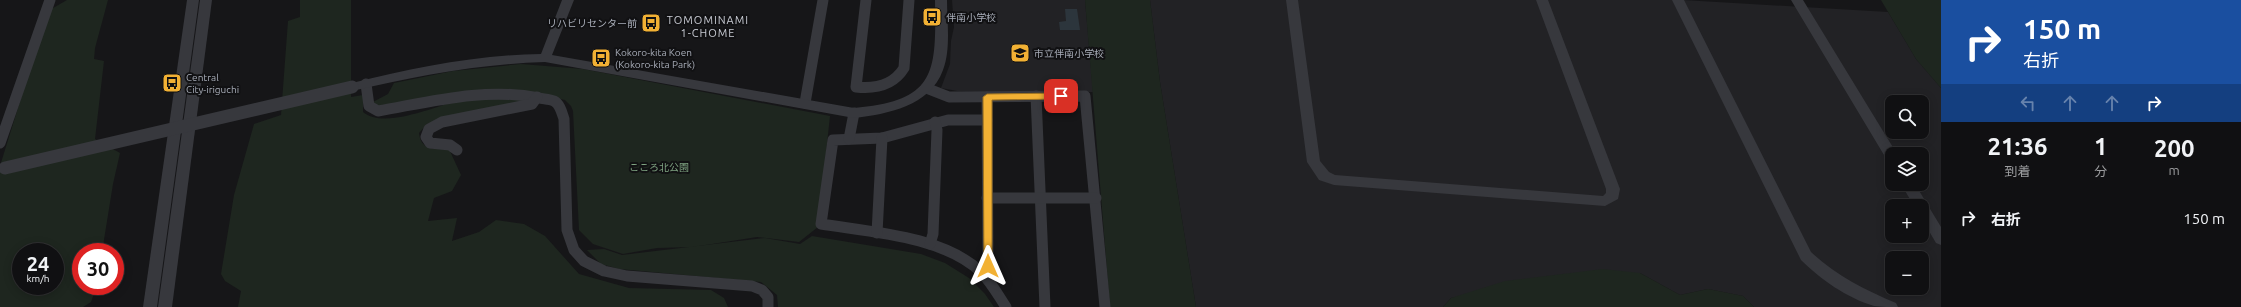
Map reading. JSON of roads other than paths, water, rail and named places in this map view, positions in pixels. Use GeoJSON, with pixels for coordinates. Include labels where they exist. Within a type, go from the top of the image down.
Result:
{"type":"FeatureCollection","features":[{"type":"Feature","properties":{"kind":"street"},"geometry":{"type":"LineString","coordinates":[[0,143],[50,0]]}},
{"type":"Feature","properties":{"kind":"street"},"geometry":{"type":"LineString","coordinates":[[150,307],[193,0]]}},
{"type":"Feature","properties":{"kind":"street"},"geometry":{"type":"LineString","coordinates":[[165,307],[206,0]]}},
{"type":"Feature","properties":{"kind":"street"},"geometry":{"type":"LineString","coordinates":[[545,58],[568,0]]}},
{"type":"Feature","properties":{"kind":"street"},"geometry":{"type":"LineString","coordinates":[[805,103],[823,0]]}},
{"type":"Feature","properties":{"kind":"street"},"geometry":{"type":"LineString","coordinates":[[866,0],[856,87],[866,88],[883,86],[897,78],[905,67],[909,0]]}},
{"type":"Feature","properties":{"kind":"street"},"geometry":{"type":"LineString","coordinates":[[2,169],[352,87],[472,61],[545,58],[805,103],[854,113],[874,112],[899,104],[926,88],[936,71],[939,60],[942,0]]}},
{"type":"Feature","properties":{"kind":"street"},"geometry":{"type":"LineString","coordinates":[[1292,0],[1314,162],[1324,176],[1334,180],[1605,201],[1613,195],[1613,189],[1542,0]]}},
{"type":"Feature","properties":{"kind":"street"},"geometry":{"type":"LineString","coordinates":[[1678,0],[1806,256],[1815,266],[1830,275],[1891,307]]}},
{"type":"Feature","properties":{"kind":"street"},"geometry":{"type":"LineString","coordinates":[[1797,0],[1886,147]]}},
{"type":"Feature","properties":{"kind":"street"},"geometry":{"type":"LineString","coordinates":[[366,84],[369,106],[378,111],[461,96],[500,94],[537,98],[554,102],[561,109],[564,119],[567,230],[574,250],[584,261],[604,271],[627,276],[752,286],[762,290],[768,297],[768,307]]}},
{"type":"Feature","properties":{"kind":"street"},"geometry":{"type":"LineString","coordinates":[[926,88],[949,97],[1085,96],[1096,198],[1105,307]]}},
{"type":"Feature","properties":{"kind":"street"},"geometry":{"type":"LineString","coordinates":[[1036,96],[1042,198],[1044,307]]}},
{"type":"Feature","properties":{"kind":"street"},"geometry":{"type":"LineString","coordinates":[[980,271],[988,266],[987,97]]}},
{"type":"Feature","properties":{"kind":"street"},"geometry":{"type":"LineString","coordinates":[[458,150],[450,145],[430,143],[426,137],[429,129],[442,122],[532,104],[537,98]]}},
{"type":"Feature","properties":{"kind":"street"},"geometry":{"type":"LineString","coordinates":[[849,139],[854,113]]}},
{"type":"Feature","properties":{"kind":"street"},"geometry":{"type":"LineString","coordinates":[[987,120],[935,122],[882,138],[833,140],[821,224],[877,233],[930,244],[968,262],[980,271],[1006,307]]}},
{"type":"Feature","properties":{"kind":"street"},"geometry":{"type":"LineString","coordinates":[[930,244],[933,234],[937,130],[935,122]]}},
{"type":"Feature","properties":{"kind":"street"},"geometry":{"type":"LineString","coordinates":[[877,233],[882,138]]}},
{"type":"Feature","properties":{"kind":"street"},"geometry":{"type":"LineString","coordinates":[[987,198],[1096,198]]}},
{"type":"Feature","properties":{"kind":"street"},"geometry":{"type":"LineString","coordinates":[[1929,219],[1941,239]]}},
{"type":"Feature","properties":{"kind":"place","name":"伴南小学校"},"geometry":{"type":"Point","coordinates":[932,17]}},
{"type":"Feature","properties":{"kind":"place","name":"リハビリセンター前"},"geometry":{"type":"Point","coordinates":[651,23]}},
{"type":"Feature","properties":{"kind":"place","name":"市立伴南小学校"},"geometry":{"type":"Point","coordinates":[1020,53]}},
{"type":"Feature","properties":{"kind":"place","name":"Kokoro-kita Koen (Kokoro-kita Park)"},"geometry":{"type":"Point","coordinates":[601,58]}},
{"type":"Feature","properties":{"kind":"place","name":"Central City-iriguchi"},"geometry":{"type":"Point","coordinates":[172,83]}},
{"type":"Feature","properties":{"kind":"district","name":"TOMOMINAMI 1-CHOME"},"geometry":{"type":"Point","coordinates":[708,26]}},
{"type":"Feature","properties":{"kind":"park label","name":"こころ北公園"},"geometry":{"type":"Point","coordinates":[659,167]}}]}
